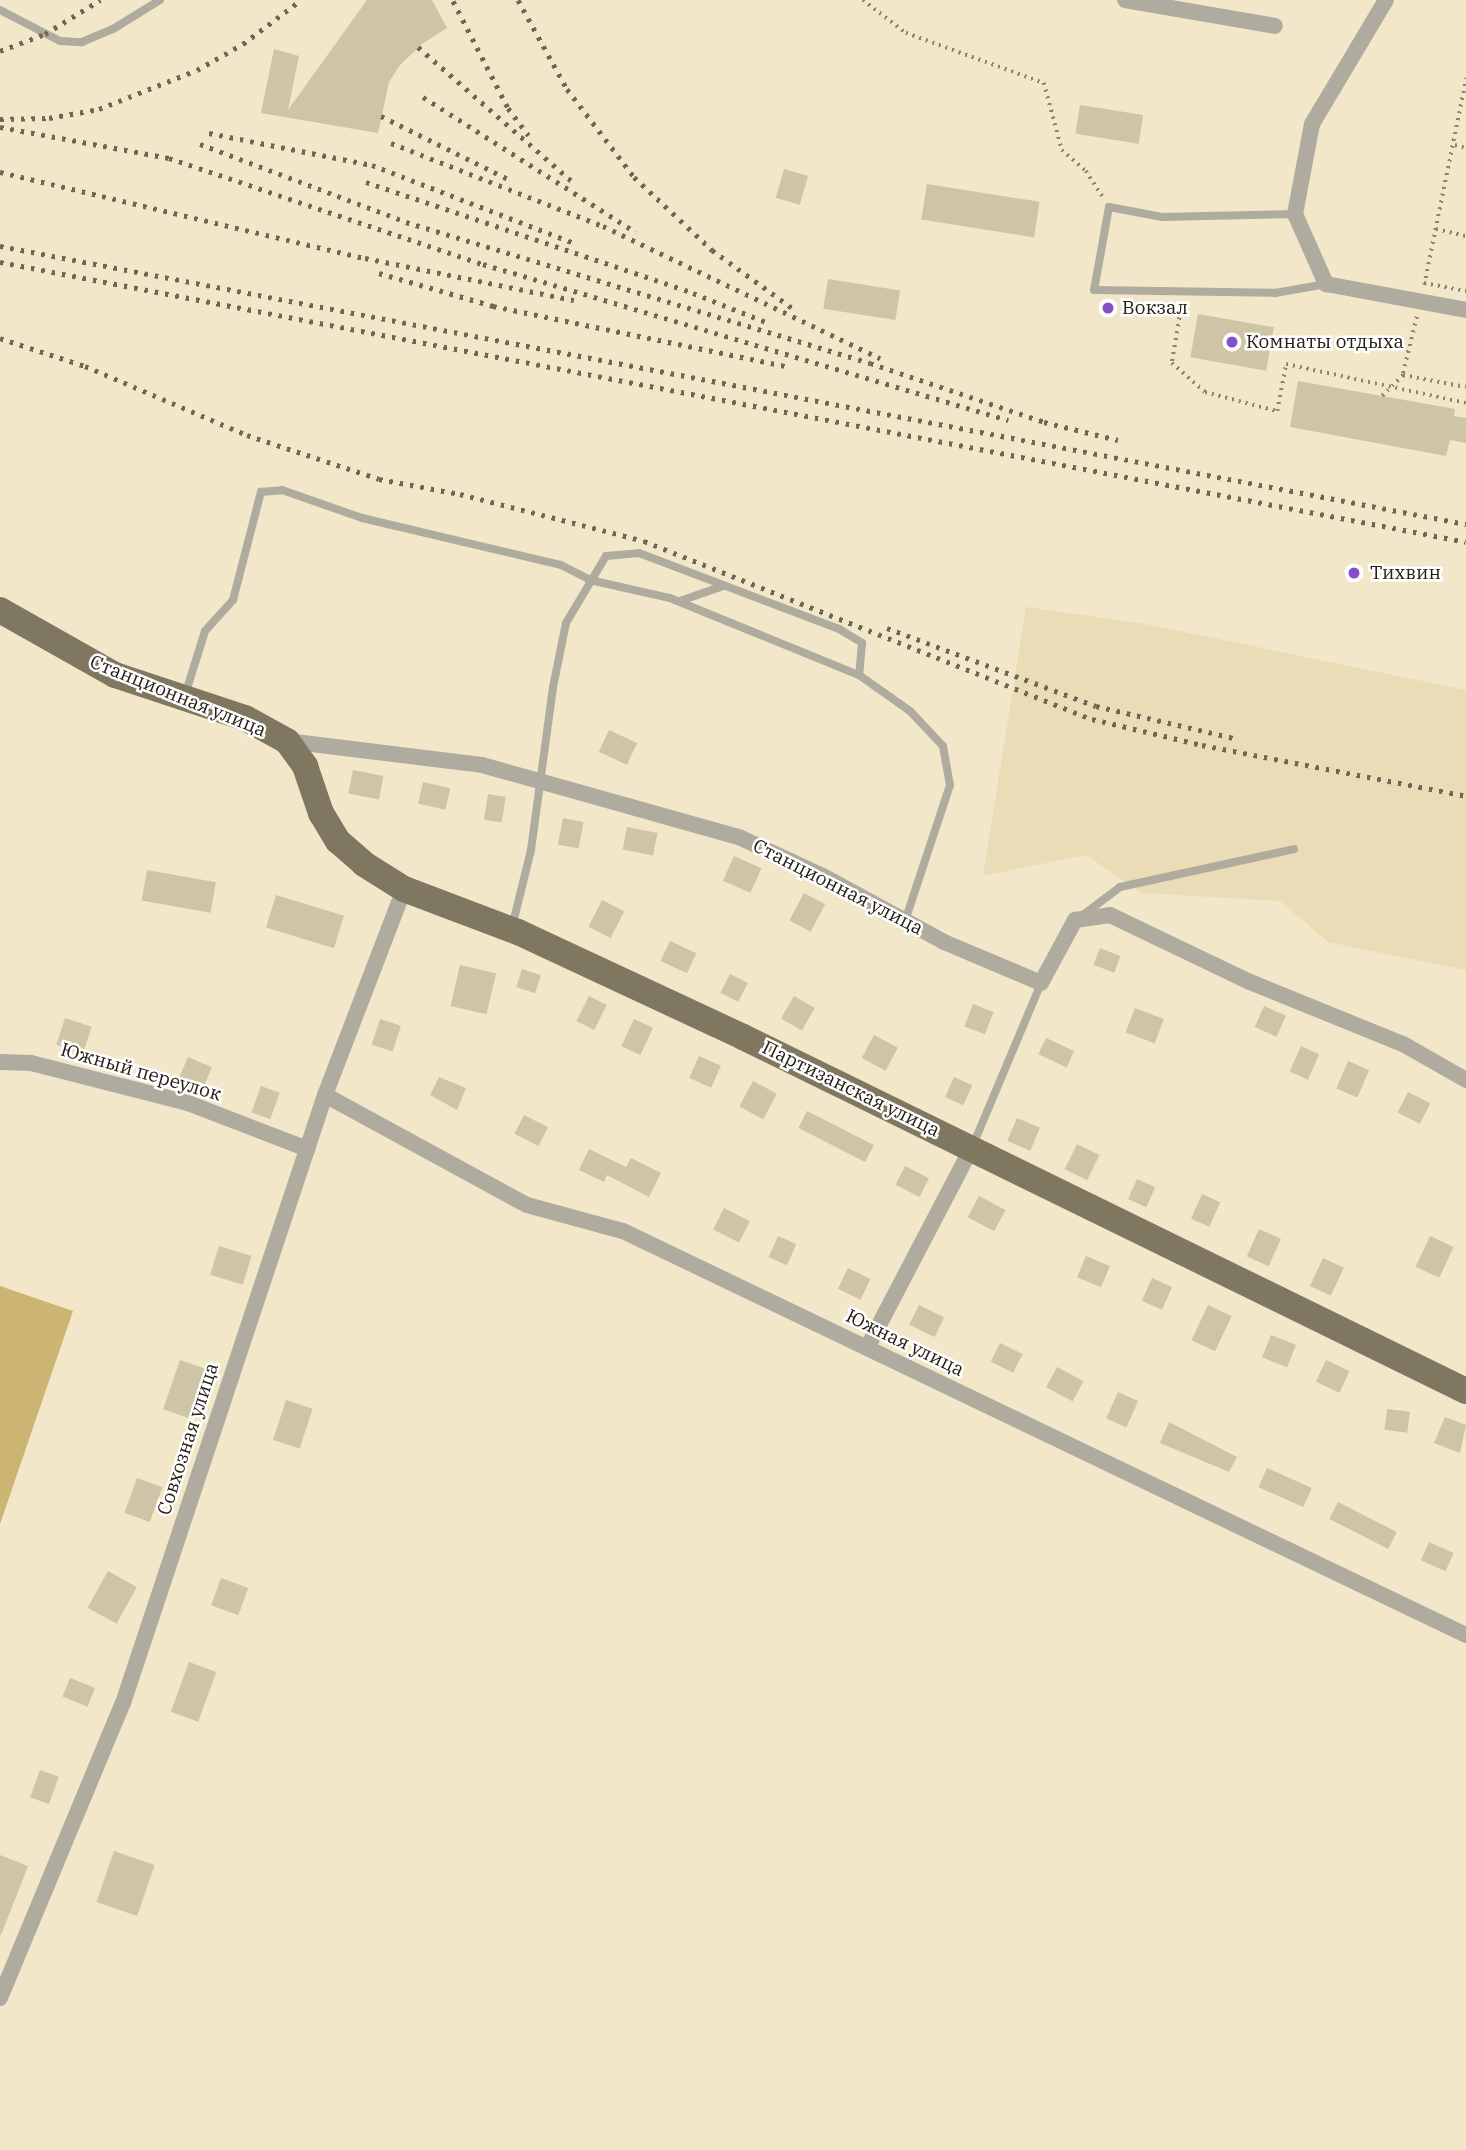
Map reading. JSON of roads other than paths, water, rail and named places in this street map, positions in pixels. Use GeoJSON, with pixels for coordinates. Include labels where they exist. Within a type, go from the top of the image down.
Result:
{"type":"FeatureCollection","features":[{"type":"Feature","properties":{"kind":"main road","name":"Станционная улица"},"geometry":{"type":"LineString","coordinates":[[0,610],[115,675],[244,718],[287,741]]}},
{"type":"Feature","properties":{"kind":"main road","name":"Партизанская улица"},"geometry":{"type":"LineString","coordinates":[[287,741],[305,766],[321,813],[338,841],[364,864],[404,889],[511,930],[972,1147],[1466,1391]]}},
{"type":"Feature","properties":{"kind":"street"},"geometry":{"type":"LineString","coordinates":[[1125,0],[1275,26]]}},
{"type":"Feature","properties":{"kind":"street"},"geometry":{"type":"LineString","coordinates":[[1386,0],[1312,124],[1295,214],[1326,284],[1466,310]]}},
{"type":"Feature","properties":{"kind":"street","name":"Станционная улица"},"geometry":{"type":"LineString","coordinates":[[287,741],[482,765],[741,838],[905,921],[1041,983]]}},
{"type":"Feature","properties":{"kind":"street","name":"Совхозная улица"},"geometry":{"type":"LineString","coordinates":[[0,1998],[123,1703],[325,1095],[404,889]]}},
{"type":"Feature","properties":{"kind":"street"},"geometry":{"type":"LineString","coordinates":[[1041,983],[1075,920],[1110,915],[1250,982],[1403,1044],[1466,1080]]}},
{"type":"Feature","properties":{"kind":"street","name":"Южный переулок"},"geometry":{"type":"LineString","coordinates":[[0,1062],[31,1063],[188,1103],[307,1149]]}},
{"type":"Feature","properties":{"kind":"street","name":"Южная улица"},"geometry":{"type":"LineString","coordinates":[[325,1095],[527,1205],[623,1231],[1466,1635]]}},
{"type":"Feature","properties":{"kind":"street"},"geometry":{"type":"LineString","coordinates":[[867,1348],[972,1147]]}},
{"type":"Feature","properties":{"kind":"lane"},"geometry":{"type":"LineString","coordinates":[[0,10],[60,41],[82,42],[113,29],[160,0]]}},
{"type":"Feature","properties":{"kind":"lane"},"geometry":{"type":"LineString","coordinates":[[1295,214],[1162,217],[1108,207],[1094,290],[1275,293],[1326,284]]}},
{"type":"Feature","properties":{"kind":"lane"},"geometry":{"type":"LineString","coordinates":[[184,699],[205,631],[233,600],[248,551],[252,510],[261,492],[282,490],[362,518],[561,565],[590,580],[680,601],[859,674],[910,711],[943,746],[950,785],[905,921]]}},
{"type":"Feature","properties":{"kind":"lane"},"geometry":{"type":"LineString","coordinates":[[511,930],[531,850],[566,623],[606,556],[639,553],[839,629],[862,643],[859,674]]}},
{"type":"Feature","properties":{"kind":"lane"},"geometry":{"type":"LineString","coordinates":[[680,601],[724,586]]}},
{"type":"Feature","properties":{"kind":"lane"},"geometry":{"type":"LineString","coordinates":[[1075,920],[1120,887],[1294,849]]}},
{"type":"Feature","properties":{"kind":"lane"},"geometry":{"type":"LineString","coordinates":[[972,1147],[1041,983]]}},
{"type":"Feature","properties":{"kind":"railway"},"geometry":{"type":"LineString","coordinates":[[0,51],[45,34],[100,0]]}},
{"type":"Feature","properties":{"kind":"railway"},"geometry":{"type":"LineString","coordinates":[[0,119],[49,118],[99,109],[197,70],[243,44],[301,0]]}},
{"type":"Feature","properties":{"kind":"railway"},"geometry":{"type":"LineString","coordinates":[[518,0],[567,89],[634,177],[712,250],[795,310]]}},
{"type":"Feature","properties":{"kind":"railway"},"geometry":{"type":"LineString","coordinates":[[453,1],[508,108],[528,135]]}},
{"type":"Feature","properties":{"kind":"railway"},"geometry":{"type":"LineString","coordinates":[[418,47],[573,182]]}},
{"type":"Feature","properties":{"kind":"railway"},"geometry":{"type":"LineString","coordinates":[[423,97],[636,232]]}},
{"type":"Feature","properties":{"kind":"railway"},"geometry":{"type":"LineString","coordinates":[[381,116],[512,181]]}},
{"type":"Feature","properties":{"kind":"railway"},"geometry":{"type":"LineString","coordinates":[[0,127],[169,158],[483,264],[1008,420]]}},
{"type":"Feature","properties":{"kind":"railway"},"geometry":{"type":"LineString","coordinates":[[209,133],[372,165],[574,243]]}},
{"type":"Feature","properties":{"kind":"railway"},"geometry":{"type":"LineString","coordinates":[[391,143],[603,226],[880,358]]}},
{"type":"Feature","properties":{"kind":"railway"},"geometry":{"type":"LineString","coordinates":[[200,144],[406,222],[870,363],[1044,422],[1118,440]]}},
{"type":"Feature","properties":{"kind":"railway"},"geometry":{"type":"LineString","coordinates":[[0,172],[365,258],[574,300]]}},
{"type":"Feature","properties":{"kind":"railway"},"geometry":{"type":"LineString","coordinates":[[366,182],[693,293],[766,322]]}},
{"type":"Feature","properties":{"kind":"railway"},"geometry":{"type":"LineString","coordinates":[[0,246],[1466,524]]}},
{"type":"Feature","properties":{"kind":"railway"},"geometry":{"type":"LineString","coordinates":[[0,262],[1466,542]]}},
{"type":"Feature","properties":{"kind":"railway"},"geometry":{"type":"LineString","coordinates":[[379,273],[493,306],[791,367]]}},
{"type":"Feature","properties":{"kind":"railway"},"geometry":{"type":"LineString","coordinates":[[0,338],[85,366],[247,435],[379,479],[460,494],[644,541],[1092,719],[1202,745],[1466,796]]}},
{"type":"Feature","properties":{"kind":"railway"},"geometry":{"type":"LineString","coordinates":[[887,628],[1096,706],[1234,738]]}},
{"type":"Feature","properties":{"kind":"place","name":"Вокзал"},"geometry":{"type":"Point","coordinates":[1108,308]}},
{"type":"Feature","properties":{"kind":"place","name":"Комнаты отдыха"},"geometry":{"type":"Point","coordinates":[1232,342]}},
{"type":"Feature","properties":{"kind":"place","name":"Тихвин"},"geometry":{"type":"Point","coordinates":[1354,573]}}]}
